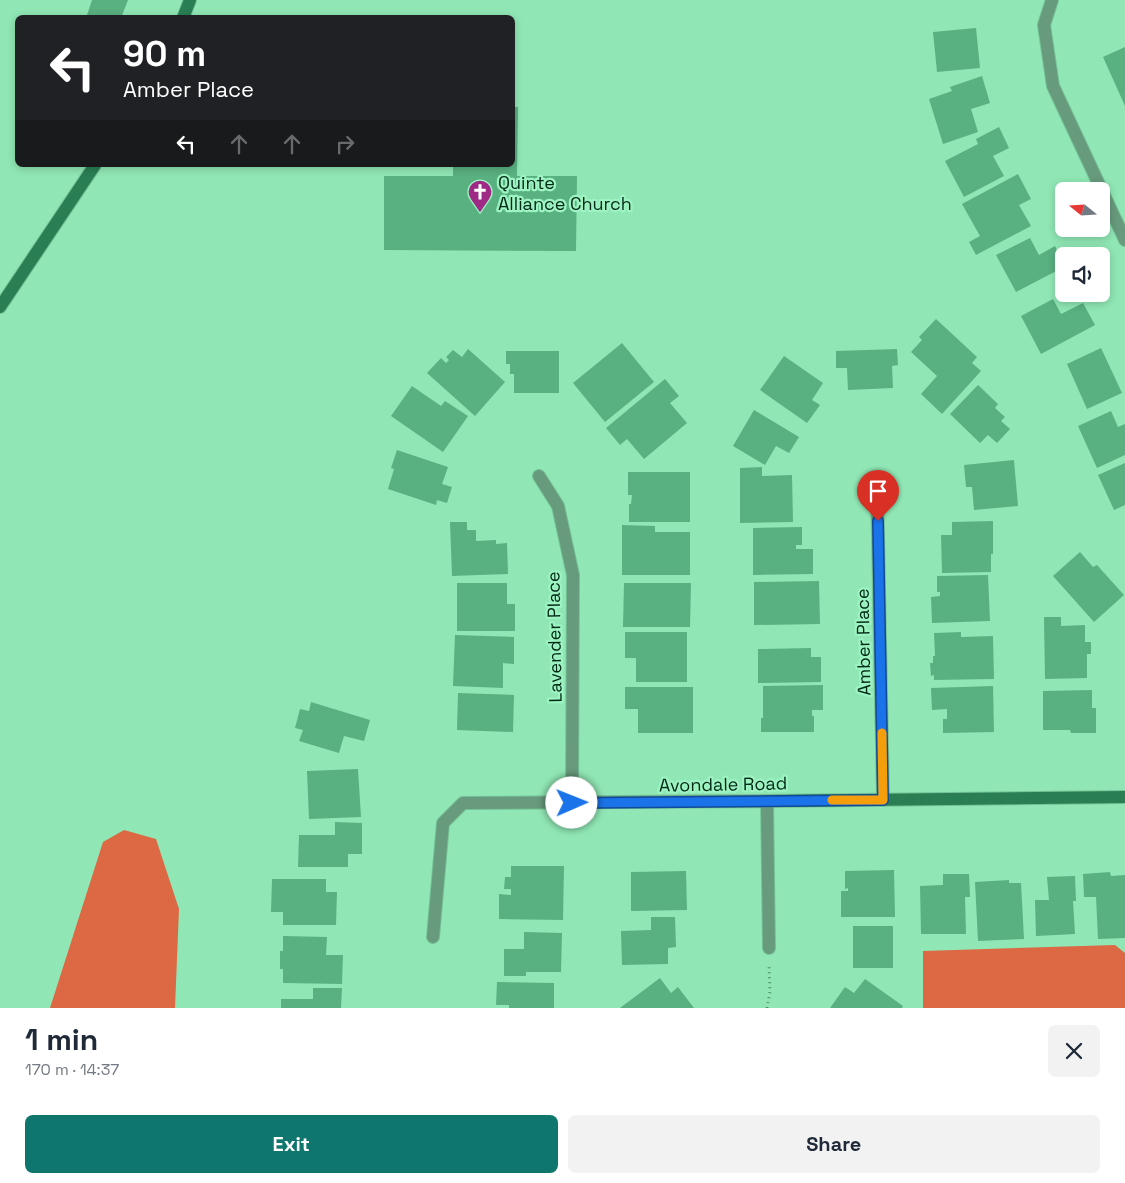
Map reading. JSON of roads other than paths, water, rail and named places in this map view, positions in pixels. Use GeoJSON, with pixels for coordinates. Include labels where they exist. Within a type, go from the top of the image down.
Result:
{"type":"FeatureCollection","features":[{"type":"Feature","properties":{"kind":"street"},"geometry":{"type":"LineString","coordinates":[[184,15],[190,0]]}},
{"type":"Feature","properties":{"kind":"street"},"geometry":{"type":"LineString","coordinates":[[1052,0],[1044,25],[1053,86],[1125,240]]}},
{"type":"Feature","properties":{"kind":"street"},"geometry":{"type":"LineString","coordinates":[[0,307],[94,167]]}},
{"type":"Feature","properties":{"kind":"street","name":"Lavender Place"},"geometry":{"type":"LineString","coordinates":[[539,476],[558,506],[573,574],[572,803]]}},
{"type":"Feature","properties":{"kind":"street","name":"Amber Place"},"geometry":{"type":"LineString","coordinates":[[878,484],[883,800]]}},
{"type":"Feature","properties":{"kind":"street","name":"Avondale Road"},"geometry":{"type":"LineString","coordinates":[[434,937],[443,823],[463,803],[1125,797]]}},
{"type":"Feature","properties":{"kind":"street"},"geometry":{"type":"LineString","coordinates":[[767,801],[769,948]]}},
{"type":"Feature","properties":{"kind":"place","name":"Quinte Alliance Church"},"geometry":{"type":"Point","coordinates":[480,213]}}]}
